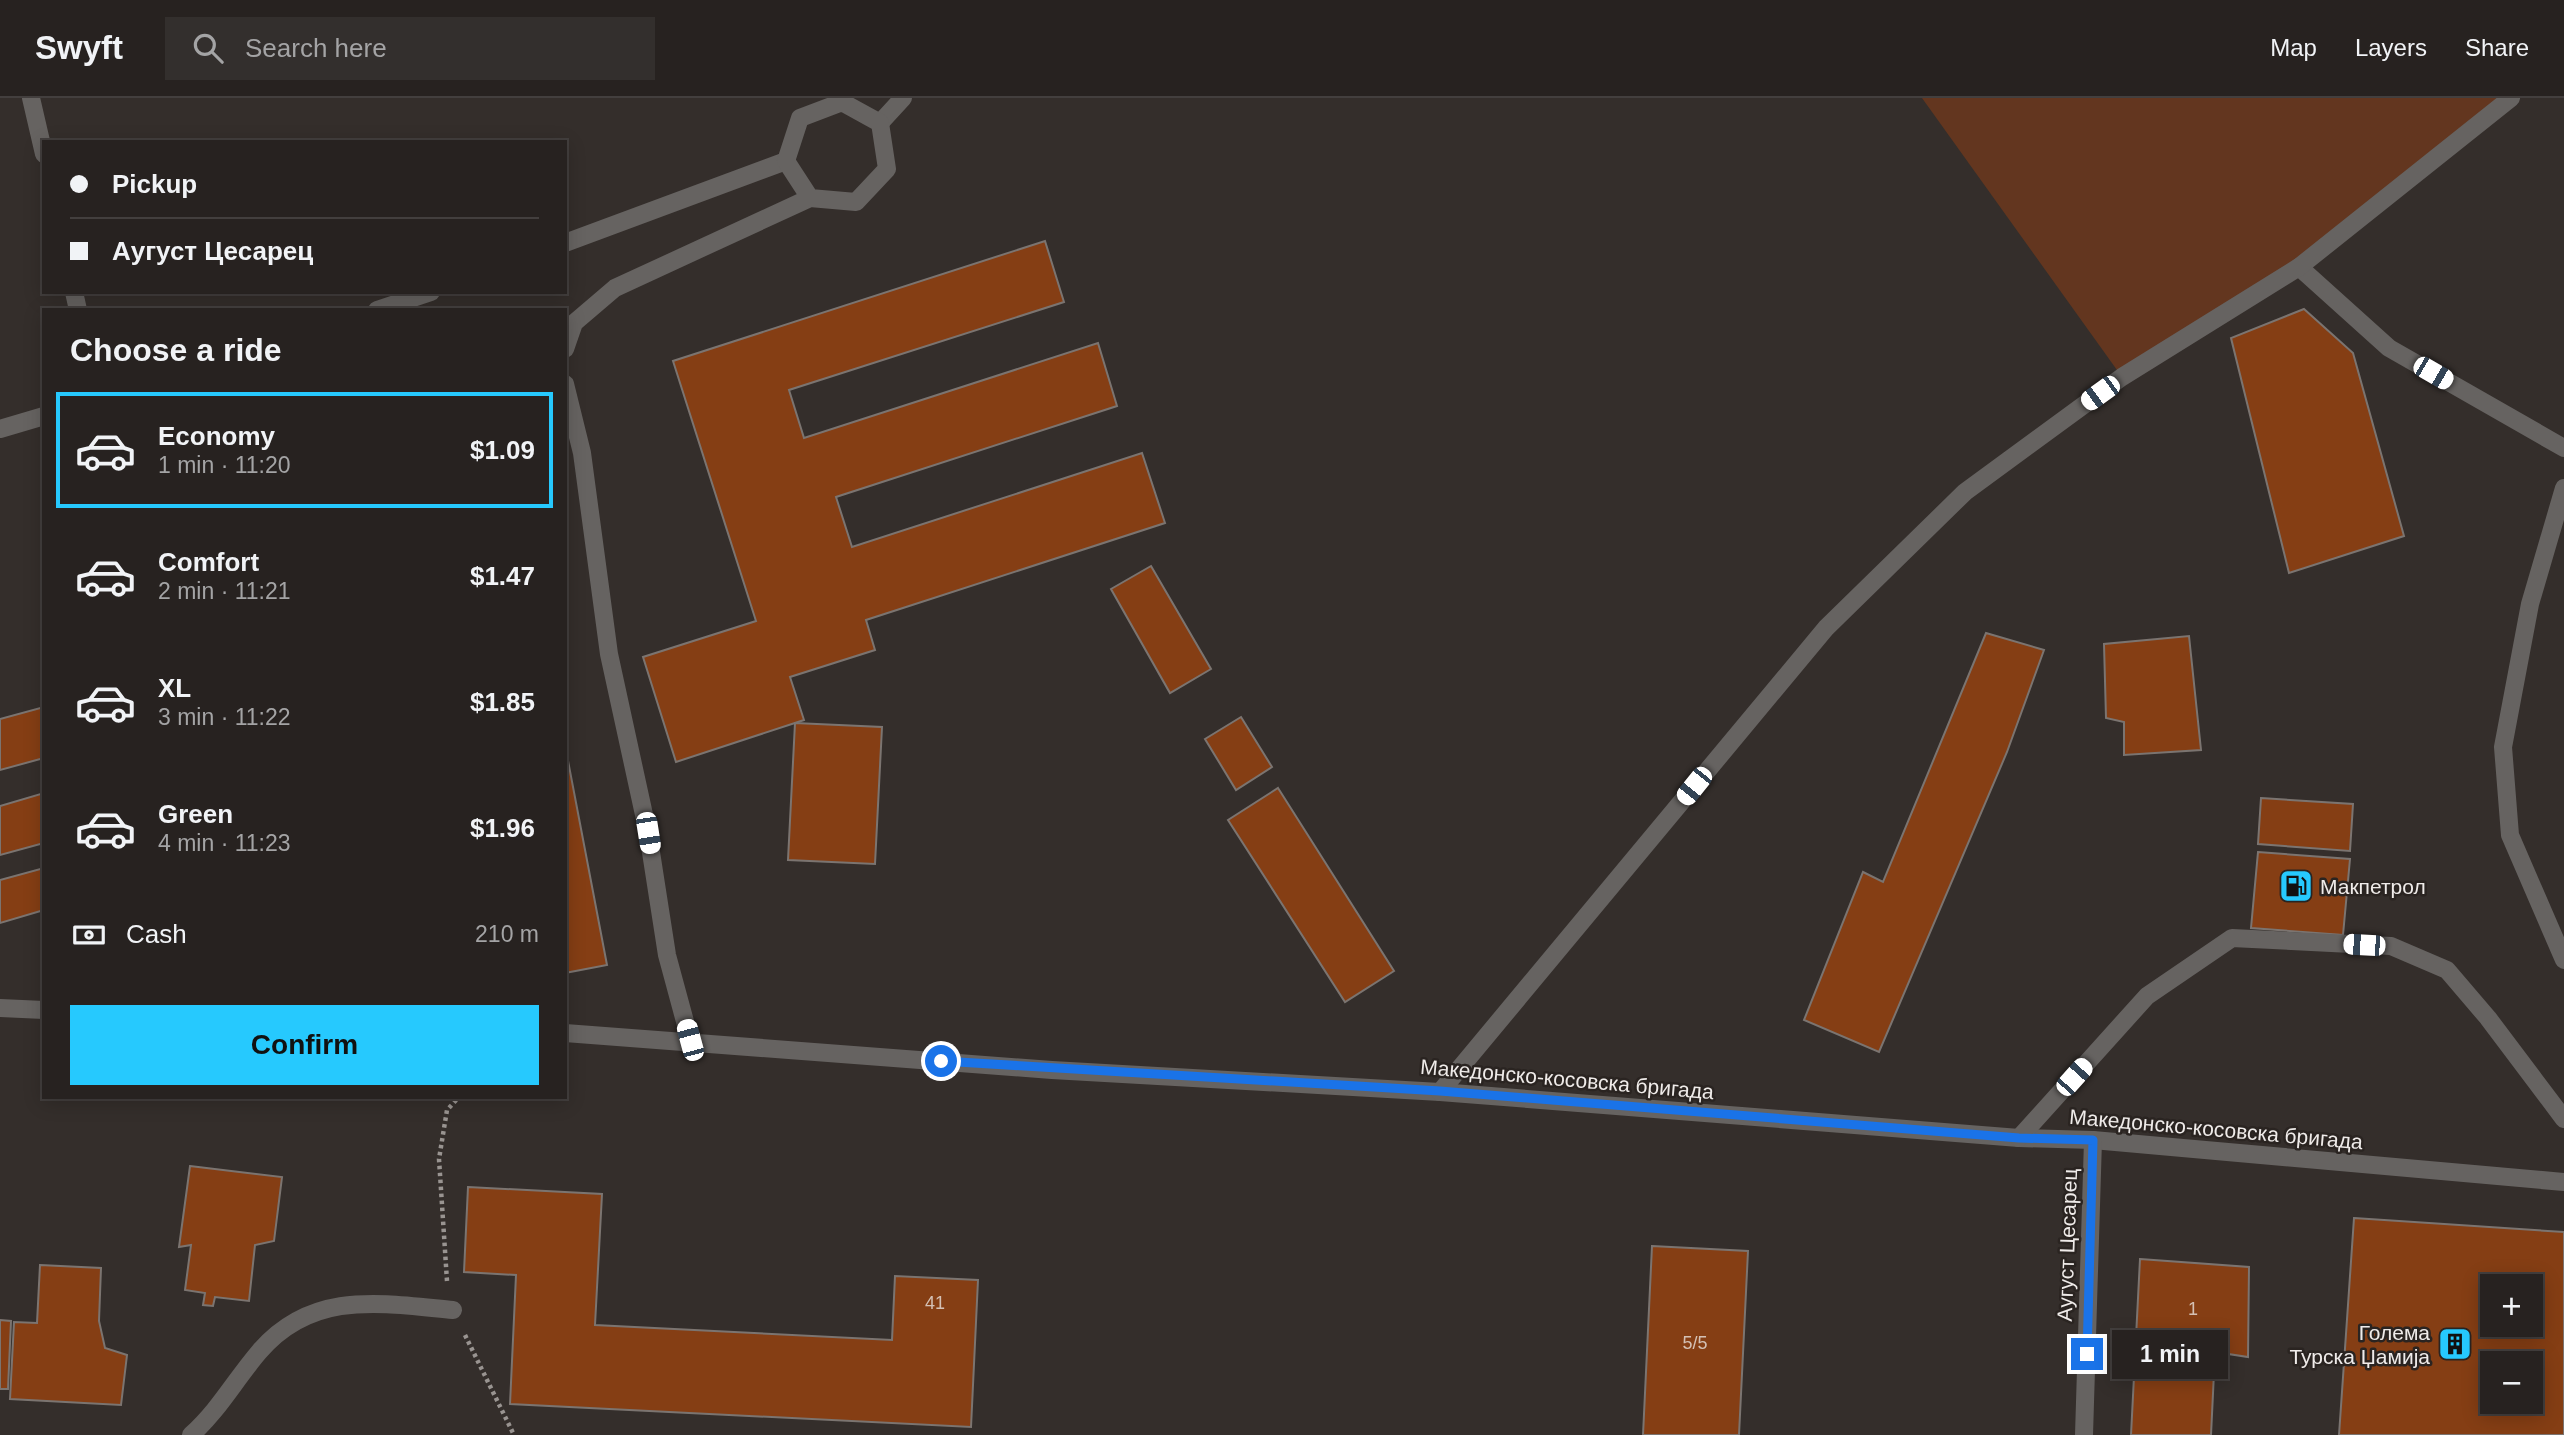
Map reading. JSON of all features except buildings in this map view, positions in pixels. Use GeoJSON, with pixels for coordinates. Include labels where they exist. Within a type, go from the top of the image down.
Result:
{"type":"FeatureCollection","features":[{"type":"Feature","properties":{"kind":"street"},"geometry":{"type":"LineString","coordinates":[[31,98],[42,145]]}},
{"type":"Feature","properties":{"kind":"street"},"geometry":{"type":"LineString","coordinates":[[880,123],[902,98]]}},
{"type":"Feature","properties":{"kind":"street"},"geometry":{"type":"LineString","coordinates":[[1440,1091],[1826,628],[1965,492],[2122,377],[2299,267],[2511,98]]}},
{"type":"Feature","properties":{"kind":"street"},"geometry":{"type":"LineString","coordinates":[[786,160],[800,118],[842,102],[880,123]]}},
{"type":"Feature","properties":{"kind":"street"},"geometry":{"type":"LineString","coordinates":[[567,343],[574,323],[615,288],[810,198],[856,202],[887,169],[880,123]]}},
{"type":"Feature","properties":{"kind":"street"},"geometry":{"type":"LineString","coordinates":[[786,160],[810,198]]}},
{"type":"Feature","properties":{"kind":"street"},"geometry":{"type":"LineString","coordinates":[[567,242],[786,160]]}},
{"type":"Feature","properties":{"kind":"street"},"geometry":{"type":"LineString","coordinates":[[2299,267],[2389,348],[2564,448]]}},
{"type":"Feature","properties":{"kind":"street"},"geometry":{"type":"LineString","coordinates":[[383,308],[425,294]]}},
{"type":"Feature","properties":{"kind":"street"},"geometry":{"type":"LineString","coordinates":[[567,392],[582,453],[609,654],[648,833],[667,955],[690,1040]]}},
{"type":"Feature","properties":{"kind":"street"},"geometry":{"type":"LineString","coordinates":[[0,429],[42,417]]}},
{"type":"Feature","properties":{"kind":"street"},"geometry":{"type":"LineString","coordinates":[[2564,488],[2530,604],[2503,747],[2510,835],[2564,961]]}},
{"type":"Feature","properties":{"kind":"street"},"geometry":{"type":"LineString","coordinates":[[2019,1138],[2147,996],[2231,938],[2391,946],[2447,970],[2488,1018],[2564,1119]]}},
{"type":"Feature","properties":{"kind":"street"},"geometry":{"type":"LineString","coordinates":[[0,1008],[42,1010]]}},
{"type":"Feature","properties":{"kind":"street","name":"Македонско-косовска бригада"},"geometry":{"type":"LineString","coordinates":[[567,1033],[690,1040],[1052,1070],[1440,1091],[2019,1138],[2093,1140],[2564,1182]]}},
{"type":"Feature","properties":{"kind":"street","name":"Аугуст Цесарец"},"geometry":{"type":"LineString","coordinates":[[2084,1435],[2093,1140]]}},
{"type":"Feature","properties":{"kind":"street"},"geometry":{"type":"LineString","coordinates":[[191,1435],[214,1415],[260,1351],[305,1314],[345,1303],[453,1310]]}},
{"type":"Feature","properties":{"kind":"path"},"geometry":{"type":"LineString","coordinates":[[457,1099],[447,1110],[439,1159],[443,1264],[453,1310],[514,1435]]}},
{"type":"Feature","properties":{"kind":"shaded area"},"geometry":{"type":"Polygon","coordinates":[[[1922,98],[2511,98],[2386,200],[2122,377],[1922,98]]]}},
{"type":"Feature","properties":{"kind":"place","name":"Макпетрол"},"geometry":{"type":"Point","coordinates":[2296,886]}},
{"type":"Feature","properties":{"kind":"place","name":"Голема Турска Џамија"},"geometry":{"type":"Point","coordinates":[2455,1344]}},
{"type":"Feature","properties":{"kind":"route"},"geometry":{"type":"LineString","coordinates":[[941,1061],[1052,1070],[1440,1091],[2019,1138],[2093,1140],[2087,1354]]}}]}
